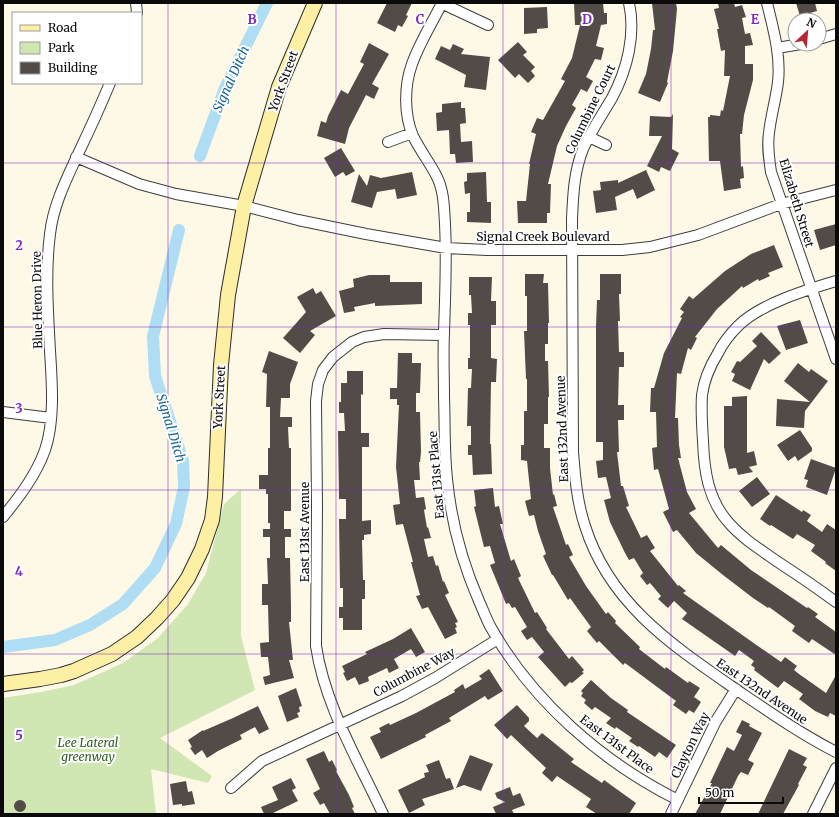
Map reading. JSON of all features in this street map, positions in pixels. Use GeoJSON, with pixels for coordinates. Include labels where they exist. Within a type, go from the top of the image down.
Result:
{"type":"FeatureCollection","features":[{"type":"Feature","properties":{"kind":"street","name":"York Street"},"geometry":{"type":"LineString","coordinates":[[3,684],[61,675],[74,671],[112,654],[137,637],[173,600],[188,578],[202,549],[212,520],[215,497],[221,365],[228,295],[244,206],[279,87],[315,3]]}},
{"type":"Feature","properties":{"kind":"street"},"geometry":{"type":"LineString","coordinates":[[442,3],[488,25]]}},
{"type":"Feature","properties":{"kind":"street","name":"East 131st Place"},"geometry":{"type":"LineString","coordinates":[[442,3],[411,66],[406,102],[407,116],[412,133],[437,176],[441,187],[444,204],[447,275],[444,335],[445,448],[449,496],[453,521],[468,577],[489,624],[513,662],[530,684],[560,716],[594,746],[638,778],[678,800]]}},
{"type":"Feature","properties":{"kind":"street","name":"Columbine Court"},"geometry":{"type":"LineString","coordinates":[[573,250],[572,218],[574,180],[582,151],[613,96],[626,66],[631,28],[629,3]]}},
{"type":"Feature","properties":{"kind":"street","name":"Elizabeth Street"},"geometry":{"type":"LineString","coordinates":[[767,3],[777,48],[778,80],[776,100],[769,132],[768,152],[771,172],[836,359]]}},
{"type":"Feature","properties":{"kind":"street"},"geometry":{"type":"LineString","coordinates":[[777,48],[787,46]]}},
{"type":"Feature","properties":{"kind":"street","name":"Blue Heron Drive"},"geometry":{"type":"LineString","coordinates":[[3,516],[18,498],[35,472],[45,449],[51,418],[52,387],[47,298],[50,232],[61,190],[110,84]]}},
{"type":"Feature","properties":{"kind":"street"},"geometry":{"type":"LineString","coordinates":[[388,142],[412,133]]}},
{"type":"Feature","properties":{"kind":"street"},"geometry":{"type":"LineString","coordinates":[[589,137],[606,144]]}},
{"type":"Feature","properties":{"kind":"street","name":"Signal Creek Boulevard"},"geometry":{"type":"LineString","coordinates":[[76,157],[139,184],[176,194],[244,206],[298,220],[366,234],[446,248],[487,250],[622,250],[650,248],[698,235],[781,204],[836,190]]}},
{"type":"Feature","properties":{"kind":"street","name":"East 132nd Avenue"},"geometry":{"type":"LineString","coordinates":[[573,250],[575,478],[581,512],[591,542],[607,574],[628,603],[676,647],[792,727],[836,752]]}},
{"type":"Feature","properties":{"kind":"street"},"geometry":{"type":"LineString","coordinates":[[836,281],[811,289],[760,311],[737,327],[724,342],[712,363],[705,381],[702,395],[704,461],[710,490],[721,512],[728,522],[750,543],[836,602]]}},
{"type":"Feature","properties":{"kind":"street","name":"East 131st Avenue"},"geometry":{"type":"LineString","coordinates":[[383,814],[340,724],[325,687],[319,666],[316,646],[316,401],[318,384],[323,370],[333,357],[352,342],[364,337],[384,334],[444,335]]}},
{"type":"Feature","properties":{"kind":"street"},"geometry":{"type":"LineString","coordinates":[[3,412],[51,418]]}},
{"type":"Feature","properties":{"kind":"street","name":"Columbine Way"},"geometry":{"type":"LineString","coordinates":[[231,788],[262,761],[402,696],[447,671],[498,639]]}},
{"type":"Feature","properties":{"kind":"street","name":"Clayton Way"},"geometry":{"type":"LineString","coordinates":[[671,814],[716,721],[736,689]]}},
{"type":"Feature","properties":{"kind":"street"},"geometry":{"type":"LineString","coordinates":[[813,814],[836,768]]}},
{"type":"Feature","properties":{"kind":"green space","name":"Lee Lateral greenway"},"geometry":{"type":"Polygon","coordinates":[[[241,489],[241,636],[255,690],[160,738],[212,776],[208,783],[151,769],[156,814],[3,814],[3,698],[74,685],[123,663],[158,638],[188,604],[206,573],[224,504],[241,489]]]}},
{"type":"Feature","properties":{"kind":"building"},"geometry":{"type":"Polygon","coordinates":[[[387,3],[412,3],[406,15],[408,16],[402,27],[398,25],[395,32],[377,23],[387,3]]]}},
{"type":"Feature","properties":{"kind":"building"},"geometry":{"type":"Polygon","coordinates":[[[574,3],[603,3],[604,13],[607,13],[607,24],[601,25],[596,46],[604,48],[601,60],[595,59],[586,77],[593,81],[587,92],[581,89],[572,105],[576,108],[557,146],[548,184],[551,184],[550,213],[547,213],[547,223],[518,223],[517,201],[526,201],[529,164],[536,134],[531,132],[537,118],[543,120],[565,81],[561,79],[572,58],[580,25],[575,25],[574,3]]]}},
{"type":"Feature","properties":{"kind":"building"},"geometry":{"type":"Polygon","coordinates":[[[652,3],[676,3],[677,9],[668,83],[660,102],[638,93],[646,74],[653,30],[655,30],[652,3]]]}},
{"type":"Feature","properties":{"kind":"building"},"geometry":{"type":"Polygon","coordinates":[[[718,3],[734,3],[735,7],[742,5],[746,17],[742,18],[745,34],[750,33],[753,45],[745,46],[745,64],[753,64],[753,80],[744,115],[742,134],[740,134],[741,167],[743,166],[744,178],[740,179],[741,188],[724,191],[720,161],[709,161],[708,117],[710,117],[710,115],[720,116],[721,110],[723,111],[730,76],[724,76],[725,50],[721,51],[717,29],[719,29],[714,9],[719,8],[718,3]]]}},
{"type":"Feature","properties":{"kind":"building"},"geometry":{"type":"Polygon","coordinates":[[[796,3],[815,3],[817,11],[799,12],[796,3]]]}},
{"type":"Feature","properties":{"kind":"building"},"geometry":{"type":"Polygon","coordinates":[[[547,7],[548,28],[537,29],[537,33],[524,34],[524,8],[547,7]]]}},
{"type":"Feature","properties":{"kind":"building"},"geometry":{"type":"Polygon","coordinates":[[[518,42],[527,52],[523,55],[535,67],[531,71],[535,76],[528,83],[519,74],[515,78],[498,60],[518,42]]]}},
{"type":"Feature","properties":{"kind":"building"},"geometry":{"type":"Polygon","coordinates":[[[369,43],[389,54],[372,84],[379,88],[374,99],[366,95],[349,128],[345,144],[317,136],[321,121],[326,123],[341,90],[348,94],[364,64],[360,62],[369,43]]]}},
{"type":"Feature","properties":{"kind":"building"},"geometry":{"type":"Polygon","coordinates":[[[453,44],[464,49],[461,54],[490,57],[486,90],[464,87],[466,75],[435,59],[441,46],[450,50],[453,44]]]}},
{"type":"Feature","properties":{"kind":"building"},"geometry":{"type":"Polygon","coordinates":[[[461,102],[461,108],[465,108],[466,123],[460,124],[461,142],[472,141],[473,162],[456,163],[455,154],[450,154],[449,130],[437,131],[436,113],[442,112],[442,104],[461,102]]]}},
{"type":"Feature","properties":{"kind":"building"},"geometry":{"type":"Polygon","coordinates":[[[673,114],[672,149],[679,153],[670,171],[661,167],[659,172],[647,166],[662,136],[649,136],[650,116],[671,117],[673,114]]]}},
{"type":"Feature","properties":{"kind":"building"},"geometry":{"type":"Polygon","coordinates":[[[341,148],[355,171],[346,176],[343,172],[335,177],[324,158],[341,148]]]}},
{"type":"Feature","properties":{"kind":"building"},"geometry":{"type":"Polygon","coordinates":[[[646,170],[655,190],[637,199],[633,189],[615,197],[617,210],[596,213],[593,191],[601,190],[600,182],[618,180],[618,183],[646,170]]]}},
{"type":"Feature","properties":{"kind":"building"},"geometry":{"type":"Polygon","coordinates":[[[412,172],[417,195],[397,199],[395,189],[377,192],[372,208],[351,202],[359,174],[367,186],[370,175],[381,178],[412,172]]]}},
{"type":"Feature","properties":{"kind":"building"},"geometry":{"type":"Polygon","coordinates":[[[486,172],[487,202],[491,202],[491,223],[467,222],[467,212],[470,212],[470,193],[465,194],[464,182],[467,181],[467,173],[486,172]]]}},
{"type":"Feature","properties":{"kind":"building"},"geometry":{"type":"Polygon","coordinates":[[[836,224],[836,245],[820,250],[814,230],[836,224]]]}},
{"type":"Feature","properties":{"kind":"building"},"geometry":{"type":"Polygon","coordinates":[[[774,245],[783,267],[768,273],[770,276],[759,281],[758,279],[743,288],[742,286],[717,309],[695,337],[697,338],[691,350],[688,348],[681,374],[677,373],[675,418],[678,418],[681,458],[678,458],[687,492],[696,509],[689,513],[718,548],[721,545],[751,570],[818,614],[815,617],[836,632],[836,655],[812,639],[809,643],[792,631],[795,626],[769,607],[768,608],[753,598],[723,575],[696,553],[677,530],[673,532],[663,512],[669,509],[658,469],[654,470],[652,448],[657,447],[656,412],[650,412],[651,388],[654,388],[664,353],[682,318],[680,317],[684,312],[680,309],[689,296],[693,299],[725,271],[751,254],[774,245]]]}},
{"type":"Feature","properties":{"kind":"building"},"geometry":{"type":"Polygon","coordinates":[[[525,274],[544,274],[543,283],[548,283],[549,323],[548,344],[545,344],[545,361],[548,361],[549,397],[548,424],[544,424],[544,448],[550,448],[550,468],[553,495],[554,494],[557,506],[553,507],[566,545],[568,544],[573,555],[569,557],[586,586],[606,614],[608,612],[616,621],[615,623],[640,647],[639,649],[665,669],[666,667],[688,683],[689,681],[700,688],[694,697],[701,702],[694,713],[689,710],[686,714],[673,705],[676,701],[625,663],[623,665],[599,641],[597,643],[587,631],[591,627],[570,598],[568,600],[552,575],[543,556],[546,554],[534,515],[529,516],[525,501],[531,499],[527,461],[521,460],[521,445],[524,445],[524,411],[527,411],[524,331],[527,331],[527,296],[525,296],[525,274]]]}},
{"type":"Feature","properties":{"kind":"building"},"geometry":{"type":"Polygon","coordinates":[[[600,274],[621,274],[621,294],[619,294],[620,321],[618,321],[619,352],[624,352],[624,367],[619,367],[618,405],[624,405],[624,420],[618,420],[619,452],[617,452],[621,486],[623,486],[629,506],[626,507],[641,538],[647,535],[655,548],[650,551],[678,586],[679,585],[686,591],[683,593],[755,644],[781,662],[785,657],[797,666],[794,670],[826,693],[836,675],[836,716],[830,713],[828,717],[815,711],[799,699],[803,694],[784,681],[778,688],[754,670],[755,668],[751,665],[754,661],[739,650],[735,656],[682,619],[687,613],[674,601],[668,608],[658,599],[661,596],[650,583],[647,585],[640,576],[643,573],[634,558],[629,560],[625,553],[610,522],[604,500],[611,498],[606,477],[598,478],[596,461],[603,460],[603,442],[596,442],[596,326],[597,300],[600,300],[600,274]]]}},
{"type":"Feature","properties":{"kind":"building"},"geometry":{"type":"Polygon","coordinates":[[[369,275],[390,275],[390,282],[422,282],[422,304],[375,306],[375,303],[354,307],[355,311],[344,313],[339,291],[354,287],[353,279],[369,275]]]}},
{"type":"Feature","properties":{"kind":"building"},"geometry":{"type":"Polygon","coordinates":[[[469,277],[492,277],[491,301],[496,301],[496,325],[491,325],[491,358],[497,359],[496,382],[491,382],[490,444],[492,474],[473,475],[472,455],[468,455],[468,445],[471,445],[471,426],[467,426],[468,388],[471,388],[472,369],[468,369],[468,358],[470,358],[470,325],[468,325],[468,313],[472,313],[471,295],[469,295],[469,277]]]}},
{"type":"Feature","properties":{"kind":"building"},"geometry":{"type":"Polygon","coordinates":[[[313,288],[316,294],[321,291],[336,316],[310,331],[315,335],[300,353],[283,338],[306,312],[297,297],[313,288]]]}},
{"type":"Feature","properties":{"kind":"building"},"geometry":{"type":"Polygon","coordinates":[[[800,320],[808,343],[786,350],[777,326],[800,320]]]}},
{"type":"Feature","properties":{"kind":"building"},"geometry":{"type":"Polygon","coordinates":[[[761,332],[781,353],[769,364],[764,359],[750,390],[732,381],[735,374],[731,372],[737,361],[740,362],[757,346],[752,341],[761,332]]]}},
{"type":"Feature","properties":{"kind":"building"},"geometry":{"type":"Polygon","coordinates":[[[269,351],[298,362],[290,384],[290,398],[281,398],[280,417],[292,417],[292,427],[288,427],[289,448],[291,448],[291,511],[284,511],[284,529],[291,529],[291,537],[285,537],[285,558],[290,558],[291,622],[289,622],[293,660],[289,660],[294,678],[265,685],[263,677],[270,675],[268,657],[261,657],[260,643],[269,642],[268,605],[262,605],[262,584],[268,584],[267,558],[270,558],[270,537],[263,537],[263,529],[270,529],[270,523],[268,523],[268,494],[266,494],[266,489],[259,489],[259,475],[268,475],[268,448],[270,448],[270,407],[266,407],[267,374],[262,372],[269,351]]]}},
{"type":"Feature","properties":{"kind":"building"},"geometry":{"type":"Polygon","coordinates":[[[398,353],[412,353],[412,363],[421,363],[420,393],[416,393],[416,412],[420,412],[420,480],[414,480],[416,498],[424,497],[426,509],[424,510],[427,528],[428,527],[431,538],[424,539],[428,557],[433,556],[436,566],[438,565],[443,582],[444,581],[449,593],[445,595],[458,622],[455,623],[457,633],[445,639],[428,607],[422,609],[416,596],[420,595],[403,524],[396,525],[393,505],[400,504],[396,467],[399,405],[397,405],[397,399],[390,399],[390,388],[397,388],[398,353]]]}},
{"type":"Feature","properties":{"kind":"building"},"geometry":{"type":"Polygon","coordinates":[[[798,363],[809,372],[811,369],[828,381],[805,411],[804,428],[776,426],[777,399],[810,402],[784,381],[798,363]]]}},
{"type":"Feature","properties":{"kind":"building"},"geometry":{"type":"Polygon","coordinates":[[[347,371],[363,371],[363,395],[361,394],[361,433],[369,433],[369,447],[362,447],[362,521],[371,520],[371,534],[364,535],[364,540],[362,540],[365,599],[362,599],[362,630],[343,630],[343,618],[339,618],[339,607],[343,607],[343,588],[340,588],[339,519],[346,519],[346,499],[339,499],[338,431],[345,431],[344,413],[339,413],[339,402],[341,402],[341,383],[347,383],[347,371]]]}},
{"type":"Feature","properties":{"kind":"building"},"geometry":{"type":"Polygon","coordinates":[[[747,396],[747,453],[754,451],[757,465],[749,467],[753,472],[738,475],[736,468],[729,469],[724,447],[724,406],[732,406],[732,397],[747,396]]]}},
{"type":"Feature","properties":{"kind":"building"},"geometry":{"type":"Polygon","coordinates":[[[800,430],[812,448],[812,451],[798,461],[795,456],[788,461],[777,445],[800,430]]]}},
{"type":"Feature","properties":{"kind":"building"},"geometry":{"type":"Polygon","coordinates":[[[811,459],[836,468],[827,495],[806,487],[808,480],[804,479],[811,459]]]}},
{"type":"Feature","properties":{"kind":"building"},"geometry":{"type":"Polygon","coordinates":[[[757,477],[770,494],[752,507],[739,491],[757,477]]]}},
{"type":"Feature","properties":{"kind":"building"},"geometry":{"type":"Polygon","coordinates":[[[493,488],[495,507],[499,506],[503,524],[500,524],[511,561],[514,559],[521,576],[518,578],[535,613],[537,612],[547,628],[546,629],[569,659],[572,656],[584,670],[582,672],[584,673],[565,687],[538,657],[544,652],[532,637],[527,640],[521,631],[527,627],[515,607],[512,608],[509,603],[506,604],[490,565],[495,563],[490,546],[484,547],[474,507],[476,506],[474,490],[493,488]]]}},
{"type":"Feature","properties":{"kind":"building"},"geometry":{"type":"Polygon","coordinates":[[[776,495],[802,512],[803,510],[811,515],[807,521],[822,532],[827,524],[836,530],[836,571],[811,551],[815,545],[797,534],[793,539],[760,519],[776,495]]]}},
{"type":"Feature","properties":{"kind":"building"},"geometry":{"type":"Polygon","coordinates":[[[411,628],[425,652],[416,657],[411,649],[394,659],[399,668],[389,673],[387,668],[368,677],[369,681],[359,685],[355,677],[347,681],[343,673],[345,672],[342,666],[367,654],[365,652],[393,639],[411,628]]]}},
{"type":"Feature","properties":{"kind":"building"},"geometry":{"type":"Polygon","coordinates":[[[489,669],[503,691],[488,700],[485,696],[449,718],[451,721],[425,735],[426,737],[381,759],[370,737],[381,732],[379,728],[389,723],[390,725],[416,713],[455,692],[454,690],[463,684],[465,689],[482,679],[479,676],[489,669]]]}},
{"type":"Feature","properties":{"kind":"building"},"geometry":{"type":"Polygon","coordinates":[[[591,680],[611,698],[628,710],[627,712],[676,745],[667,758],[659,752],[655,757],[639,746],[638,747],[629,741],[632,738],[616,727],[615,729],[606,723],[611,718],[595,707],[592,710],[584,703],[586,700],[581,696],[583,693],[581,691],[591,680]]]}},
{"type":"Feature","properties":{"kind":"building"},"geometry":{"type":"Polygon","coordinates":[[[296,688],[302,706],[299,707],[300,712],[297,713],[299,717],[287,722],[278,696],[296,688]]]}},
{"type":"Feature","properties":{"kind":"building"},"geometry":{"type":"Polygon","coordinates":[[[517,705],[529,718],[529,721],[524,726],[537,738],[542,733],[574,759],[571,762],[602,783],[604,780],[636,803],[629,814],[597,814],[586,807],[591,799],[557,776],[552,782],[542,773],[546,768],[511,735],[507,739],[494,725],[517,705]]]}},
{"type":"Feature","properties":{"kind":"building"},"geometry":{"type":"Polygon","coordinates":[[[258,706],[269,729],[259,734],[255,727],[240,735],[242,739],[207,758],[202,750],[195,755],[190,748],[192,747],[188,740],[203,730],[258,706]]]}},
{"type":"Feature","properties":{"kind":"building"},"geometry":{"type":"Polygon","coordinates":[[[742,720],[750,724],[749,726],[762,733],[748,760],[754,763],[748,775],[741,772],[738,776],[720,814],[695,814],[712,783],[710,783],[727,747],[734,751],[742,735],[736,732],[742,720]]]}},
{"type":"Feature","properties":{"kind":"building"},"geometry":{"type":"Polygon","coordinates":[[[789,749],[807,758],[803,765],[807,767],[798,784],[799,785],[783,814],[758,814],[789,749]]]}},
{"type":"Feature","properties":{"kind":"building"},"geometry":{"type":"Polygon","coordinates":[[[324,751],[329,762],[332,760],[337,770],[336,771],[354,807],[352,808],[355,814],[330,814],[324,803],[320,805],[313,793],[320,789],[306,759],[324,751]]]}},
{"type":"Feature","properties":{"kind":"building"},"geometry":{"type":"Polygon","coordinates":[[[470,755],[493,764],[481,791],[464,785],[456,788],[470,755]]]}},
{"type":"Feature","properties":{"kind":"building"},"geometry":{"type":"Polygon","coordinates":[[[439,760],[446,779],[450,778],[454,789],[422,799],[425,805],[409,813],[398,790],[425,777],[424,773],[429,772],[426,765],[439,760]]]}},
{"type":"Feature","properties":{"kind":"building"},"geometry":{"type":"Polygon","coordinates":[[[291,778],[296,788],[292,790],[298,801],[271,814],[264,814],[261,807],[278,800],[272,787],[291,778]]]}},
{"type":"Feature","properties":{"kind":"building"},"geometry":{"type":"Polygon","coordinates":[[[186,781],[188,792],[192,791],[195,804],[182,806],[182,804],[173,805],[170,784],[186,781]]]}},
{"type":"Feature","properties":{"kind":"building"},"geometry":{"type":"Polygon","coordinates":[[[510,787],[513,796],[520,793],[525,805],[512,810],[514,814],[496,814],[493,807],[505,802],[497,798],[495,793],[510,787]]]}},
{"type":"Feature","properties":{"kind":"building"},"geometry":{"type":"Polygon","coordinates":[[[20,800],[24,802],[26,806],[24,810],[20,812],[16,810],[14,806],[16,802],[20,800]]]}},
{"type":"Feature","properties":{"kind":"waterway","name":"Signal Ditch"},"geometry":{"type":"LineString","coordinates":[[200,156],[225,88],[267,3]]}},
{"type":"Feature","properties":{"kind":"waterway","name":"Signal Ditch"},"geometry":{"type":"LineString","coordinates":[[3,647],[55,640],[90,625],[123,604],[155,568],[176,524],[184,487],[183,461],[155,376],[153,336],[179,230]]}}]}
